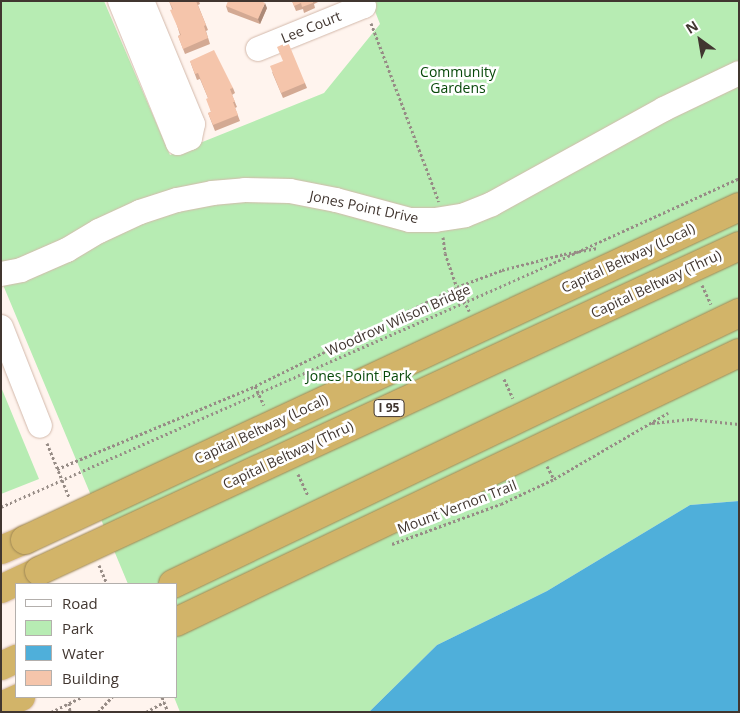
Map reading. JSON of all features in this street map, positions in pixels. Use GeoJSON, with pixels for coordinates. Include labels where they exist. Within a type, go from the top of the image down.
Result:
{"type":"FeatureCollection","features":[{"type":"Feature","properties":{"kind":"highway","name":"Capital Beltway (Local)"},"geometry":{"type":"LineString","coordinates":[[13,545],[739,207]]}},
{"type":"Feature","properties":{"kind":"highway","name":"Capital Beltway (Thru)"},"geometry":{"type":"LineString","coordinates":[[1,589],[739,246]]}},
{"type":"Feature","properties":{"kind":"highway"},"geometry":{"type":"LineString","coordinates":[[175,583],[726,311]]}},
{"type":"Feature","properties":{"kind":"highway"},"geometry":{"type":"LineString","coordinates":[[178,621],[739,353]]}},
{"type":"Feature","properties":{"kind":"highway"},"geometry":{"type":"LineString","coordinates":[[1,666],[15,659]]}},
{"type":"Feature","properties":{"kind":"highway"},"geometry":{"type":"LineString","coordinates":[[1,706],[19,698]]}},
{"type":"Feature","properties":{"kind":"street"},"geometry":{"type":"LineString","coordinates":[[120,1],[178,142],[190,138],[193,124],[142,1]]}},
{"type":"Feature","properties":{"kind":"street","name":"Lee Court"},"geometry":{"type":"LineString","coordinates":[[258,49],[363,4]]}},
{"type":"Feature","properties":{"kind":"street","name":"Jones Point Drive"},"geometry":{"type":"LineString","coordinates":[[1,274],[21,270],[67,250],[99,231],[140,212],[178,200],[212,193],[245,190],[290,192],[336,200],[410,220],[442,219],[464,215],[492,204],[664,109],[739,73]]}},
{"type":"Feature","properties":{"kind":"street"},"geometry":{"type":"LineString","coordinates":[[1,328],[40,426]]}},
{"type":"Feature","properties":{"kind":"path"},"geometry":{"type":"LineString","coordinates":[[363,4],[442,208],[445,253],[457,287],[470,313]]}},
{"type":"Feature","properties":{"kind":"path","name":"Woodrow Wilson Bridge"},"geometry":{"type":"LineString","coordinates":[[1,507],[522,278],[739,178]]}},
{"type":"Feature","properties":{"kind":"path"},"geometry":{"type":"LineString","coordinates":[[57,469],[255,386],[457,287],[502,270],[564,254],[603,247]]}},
{"type":"Feature","properties":{"kind":"path"},"geometry":{"type":"LineString","coordinates":[[701,283],[726,311]]}},
{"type":"Feature","properties":{"kind":"path"},"geometry":{"type":"LineString","coordinates":[[501,374],[514,400]]}},
{"type":"Feature","properties":{"kind":"path","name":"Mount Vernon Trail"},"geometry":{"type":"LineString","coordinates":[[391,545],[501,504],[554,479],[673,410]]}},
{"type":"Feature","properties":{"kind":"path"},"geometry":{"type":"LineString","coordinates":[[649,423],[690,418],[739,424]]}},
{"type":"Feature","properties":{"kind":"path"},"geometry":{"type":"LineString","coordinates":[[545,461],[554,479]]}},
{"type":"Feature","properties":{"kind":"path"},"geometry":{"type":"LineString","coordinates":[[51,712],[80,698]]}},
{"type":"Feature","properties":{"kind":"path"},"geometry":{"type":"LineString","coordinates":[[98,712],[111,698]]}},
{"type":"Feature","properties":{"kind":"path"},"geometry":{"type":"LineString","coordinates":[[162,698],[168,712]]}},
{"type":"Feature","properties":{"kind":"path"},"geometry":{"type":"LineString","coordinates":[[146,712],[164,702]]}},
{"type":"Feature","properties":{"kind":"path"},"geometry":{"type":"LineString","coordinates":[[69,703],[70,712]]}},
{"type":"Feature","properties":{"kind":"green space","name":"Jones Point Park"},"geometry":{"type":"Polygon","coordinates":[[[1,1],[104,1],[170,155],[324,93],[380,24],[371,1],[739,1],[739,501],[690,505],[547,591],[437,645],[369,712],[180,712],[174,698],[178,698],[178,583],[128,583],[1,280],[1,1]]]}},
{"type":"Feature","properties":{"kind":"green space"},"geometry":{"type":"Polygon","coordinates":[[[1,387],[39,479],[1,494],[1,387]]]}},
{"type":"Feature","properties":{"kind":"water"},"geometry":{"type":"Polygon","coordinates":[[[739,501],[739,712],[369,712],[437,645],[547,591],[690,505],[739,501]]]}},
{"type":"Feature","properties":{"kind":"building"},"geometry":{"type":"Polygon","coordinates":[[[169,1],[196,1],[206,25],[204,26],[208,38],[183,49],[178,36],[181,35],[170,10],[173,9],[169,1]]]}},
{"type":"Feature","properties":{"kind":"building"},"geometry":{"type":"Polygon","coordinates":[[[228,1],[261,1],[265,3],[258,19],[226,6],[228,1]]]}},
{"type":"Feature","properties":{"kind":"building"},"geometry":{"type":"Polygon","coordinates":[[[292,1],[313,1],[313,3],[302,7],[301,3],[294,6],[292,1]]]}},
{"type":"Feature","properties":{"kind":"building"},"geometry":{"type":"Polygon","coordinates":[[[288,42],[305,83],[281,93],[270,66],[283,61],[277,47],[288,42]]]}},
{"type":"Feature","properties":{"kind":"building"},"geometry":{"type":"Polygon","coordinates":[[[214,50],[233,88],[230,89],[238,115],[213,125],[208,113],[211,112],[206,99],[208,98],[198,73],[195,74],[190,61],[214,50]]]}},
{"type":"Feature","properties":{"kind":"park label","name":"Community Gardens"},"geometry":{"type":"Point","coordinates":[458,80]}}]}
